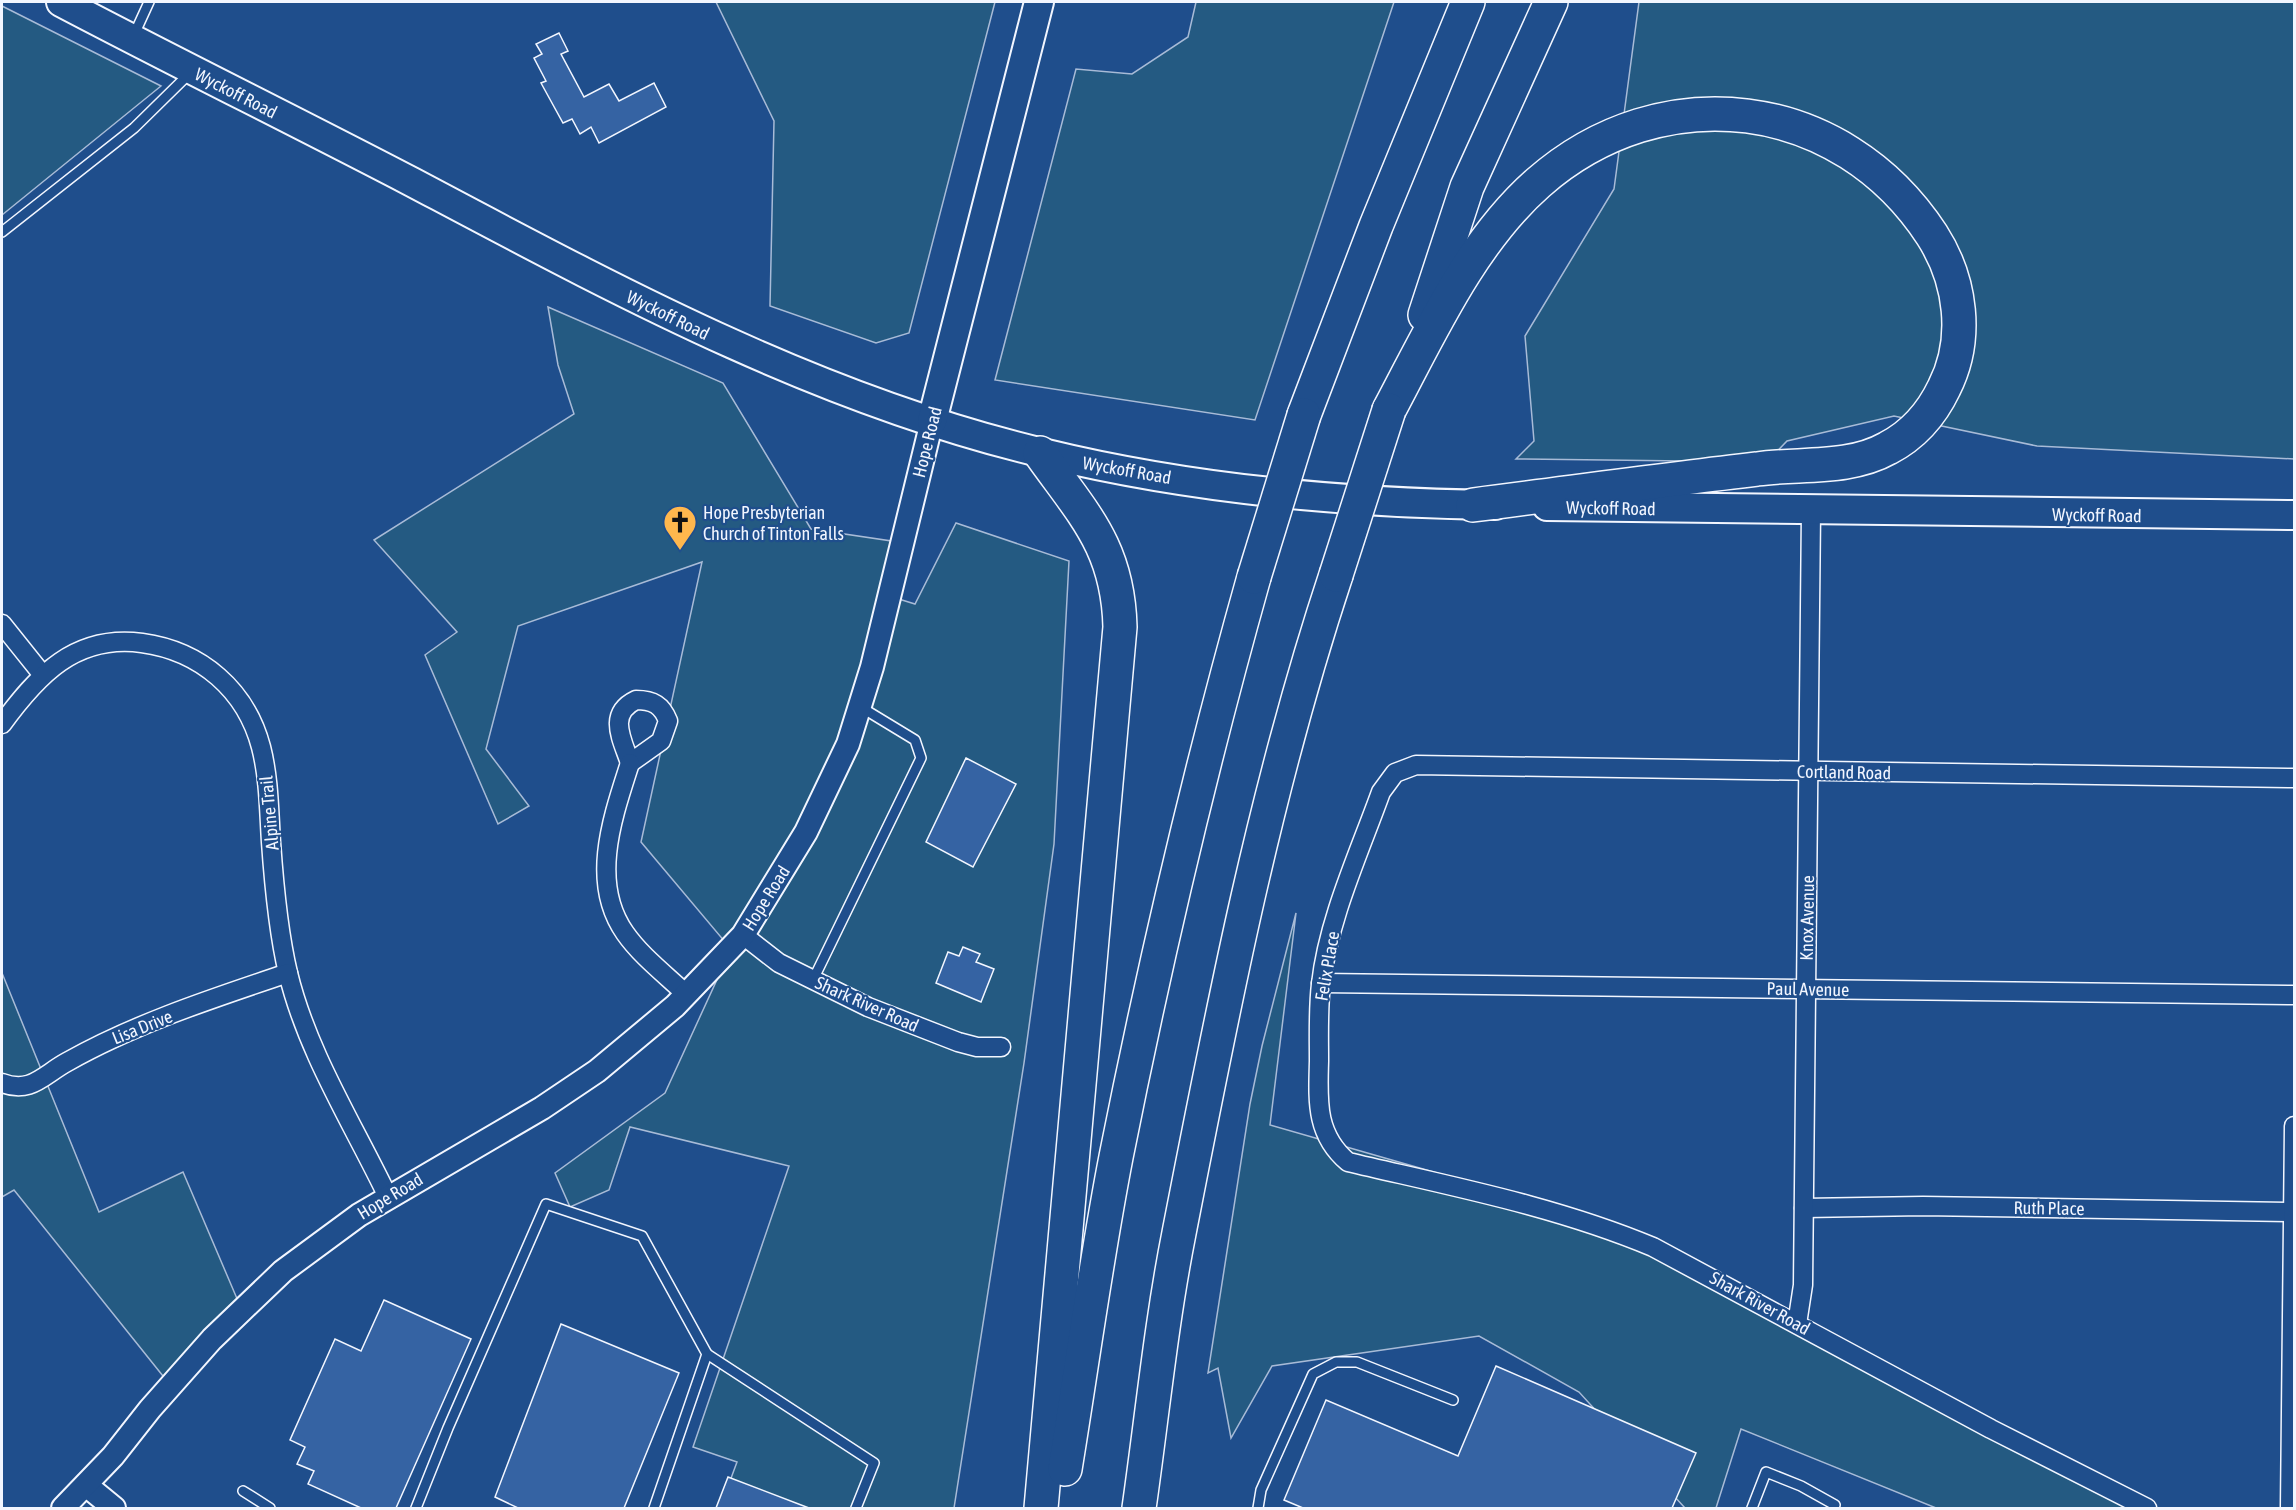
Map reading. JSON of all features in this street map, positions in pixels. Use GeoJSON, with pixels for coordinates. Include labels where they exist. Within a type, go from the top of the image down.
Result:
{"type":"FeatureCollection","features":[{"type":"Feature","properties":{"kind":"highway"},"geometry":{"type":"LineString","coordinates":[[1058,1509],[1115,1160],[1156,962],[1200,773],[1254,577],[1304,415],[1376,226],[1468,2]]}},
{"type":"Feature","properties":{"kind":"highway"},"geometry":{"type":"LineString","coordinates":[[1139,1509],[1179,1233],[1248,899],[1287,743],[1336,575],[1467,187],[1551,2]]}},
{"type":"Feature","properties":{"kind":"highway"},"geometry":{"type":"LineString","coordinates":[[1396,396],[1474,256],[1494,228],[1534,186],[1559,165],[1585,148],[1618,132],[1648,122],[1680,116],[1738,115],[1792,126],[1827,139],[1860,158],[1886,179],[1918,214],[1937,244],[1952,276],[1958,304],[1959,328],[1954,366],[1938,400],[1924,420],[1886,449],[1842,463],[1763,468],[1473,505]]}},
{"type":"Feature","properties":{"kind":"highway"},"geometry":{"type":"LineString","coordinates":[[1040,453],[1099,537],[1109,556],[1115,580],[1120,627],[1041,1509]]}},
{"type":"Feature","properties":{"kind":"main road","name":"Wyckoff Road"},"geometry":{"type":"LineString","coordinates":[[61,2],[718,340],[844,392],[1040,453],[1119,470],[1314,497],[1473,505],[1811,511],[2295,515]]}},
{"type":"Feature","properties":{"kind":"main road","name":"Hope Road"},"geometry":{"type":"LineString","coordinates":[[932,421],[1039,2]]}},
{"type":"Feature","properties":{"kind":"street","name":"Hope Road"},"geometry":{"type":"LineString","coordinates":[[63,1509],[158,1400],[247,1304],[322,1241],[388,1197],[542,1108],[597,1071],[687,995],[743,935],[807,832],[828,789],[859,706],[872,667],[932,421]]}},
{"type":"Feature","properties":{"kind":"street","name":"Knox Avenue"},"geometry":{"type":"LineString","coordinates":[[1797,1324],[1803,1285],[1811,511]]}},
{"type":"Feature","properties":{"kind":"street"},"geometry":{"type":"LineString","coordinates":[[2,624],[42,674]]}},
{"type":"Feature","properties":{"kind":"street","name":"Alpine Trail"},"geometry":{"type":"LineString","coordinates":[[2,724],[42,674],[75,653],[95,646],[138,642],[176,651],[192,658],[221,678],[239,699],[253,724],[265,770],[272,858],[288,973],[315,1050],[388,1197]]}},
{"type":"Feature","properties":{"kind":"street"},"geometry":{"type":"LineString","coordinates":[[630,763],[616,807],[606,871],[608,892],[615,915],[624,932],[687,995]]}},
{"type":"Feature","properties":{"kind":"street","name":"Cortland Road"},"geometry":{"type":"LineString","coordinates":[[1395,773],[1416,765],[2295,778]]}},
{"type":"Feature","properties":{"kind":"street","name":"Felix Place"},"geometry":{"type":"LineString","coordinates":[[1348,1162],[1325,1135],[1318,1113],[1321,983],[1329,939],[1377,802],[1386,783],[1395,773]]}},
{"type":"Feature","properties":{"kind":"street","name":"Shark River Road"},"geometry":{"type":"LineString","coordinates":[[743,935],[779,963],[868,1007],[958,1042],[977,1047],[1001,1047]]}},
{"type":"Feature","properties":{"kind":"street","name":"Lisa Drive"},"geometry":{"type":"LineString","coordinates":[[2,1083],[14,1088],[34,1084],[95,1046],[288,973]]}},
{"type":"Feature","properties":{"kind":"street","name":"Paul Avenue"},"geometry":{"type":"LineString","coordinates":[[1321,983],[2295,995]]}},
{"type":"Feature","properties":{"kind":"street"},"geometry":{"type":"LineString","coordinates":[[2290,1509],[2295,1126]]}},
{"type":"Feature","properties":{"kind":"street","name":"Shark River Road"},"geometry":{"type":"LineString","coordinates":[[1348,1162],[1552,1211],[1610,1229],[1653,1247],[1991,1429],[2147,1509]]}},
{"type":"Feature","properties":{"kind":"street","name":"Ruth Place"},"geometry":{"type":"LineString","coordinates":[[1804,1208],[1923,1206],[2294,1212]]}},
{"type":"Feature","properties":{"kind":"street"},"geometry":{"type":"LineString","coordinates":[[86,1485],[114,1509]]}},
{"type":"Feature","properties":{"kind":"lane"},"geometry":{"type":"LineString","coordinates":[[132,39],[149,2]]}},
{"type":"Feature","properties":{"kind":"lane"},"geometry":{"type":"LineString","coordinates":[[2,232],[134,128],[193,70]]}},
{"type":"Feature","properties":{"kind":"lane"},"geometry":{"type":"LineString","coordinates":[[813,980],[921,758],[920,749],[915,740],[859,706]]}},
{"type":"Feature","properties":{"kind":"lane"},"geometry":{"type":"LineString","coordinates":[[416,1509],[448,1428],[546,1204],[642,1236],[707,1354],[874,1463],[856,1509]]}},
{"type":"Feature","properties":{"kind":"lane"},"geometry":{"type":"LineString","coordinates":[[654,1509],[707,1354]]}},
{"type":"Feature","properties":{"kind":"lane"},"geometry":{"type":"LineString","coordinates":[[1258,1509],[1261,1490],[1313,1374],[1336,1362],[1357,1362],[1453,1400]]}},
{"type":"Feature","properties":{"kind":"lane"},"geometry":{"type":"LineString","coordinates":[[1752,1509],[1766,1472],[1801,1486],[1837,1507]]}},
{"type":"Feature","properties":{"kind":"lane"},"geometry":{"type":"LineString","coordinates":[[243,1491],[270,1509]]}},
{"type":"Feature","properties":{"kind":"shaded area"},"geometry":{"type":"Polygon","coordinates":[[[716,2],[995,2],[909,333],[876,343],[770,306],[774,121],[716,2]]]}},
{"type":"Feature","properties":{"kind":"shaded area"},"geometry":{"type":"Polygon","coordinates":[[[1196,2],[1394,2],[1255,420],[995,380],[1076,69],[1132,74],[1188,37],[1196,2]]]}},
{"type":"Feature","properties":{"kind":"shaded area"},"geometry":{"type":"Polygon","coordinates":[[[1639,2],[2294,2],[2294,459],[2037,446],[1894,416],[1787,441],[1767,462],[1516,459],[1534,441],[1525,336],[1614,189],[1639,2]]]}},
{"type":"Feature","properties":{"kind":"shaded area"},"geometry":{"type":"Polygon","coordinates":[[[2,6],[161,86],[2,215],[2,6]]]}},
{"type":"Feature","properties":{"kind":"shaded area"},"geometry":{"type":"Polygon","coordinates":[[[548,307],[723,383],[811,529],[898,542],[889,596],[915,604],[956,523],[1069,561],[1054,844],[1024,1063],[954,1508],[720,1508],[737,1462],[693,1447],[789,1166],[630,1127],[609,1190],[570,1207],[555,1173],[665,1093],[731,949],[641,842],[702,562],[518,626],[486,749],[529,806],[498,824],[425,655],[457,632],[374,540],[574,414],[558,365],[548,307]]]}},
{"type":"Feature","properties":{"kind":"shaded area"},"geometry":{"type":"Polygon","coordinates":[[[1296,913],[1270,1125],[1576,1213],[2150,1508],[1936,1508],[1741,1429],[1716,1508],[1685,1508],[1579,1392],[1479,1336],[1272,1366],[1231,1438],[1218,1368],[1208,1373],[1250,1104],[1262,1046],[1296,913]]]}},
{"type":"Feature","properties":{"kind":"shaded area"},"geometry":{"type":"Polygon","coordinates":[[[2,973],[99,1212],[183,1172],[241,1308],[171,1386],[14,1190],[2,1197],[2,973]]]}},
{"type":"Feature","properties":{"kind":"building"},"geometry":{"type":"Polygon","coordinates":[[[559,33],[568,51],[561,54],[584,97],[609,84],[619,101],[654,83],[666,107],[599,143],[591,127],[580,134],[572,119],[563,123],[541,83],[546,81],[534,58],[542,54],[536,44],[559,33]]]}},
{"type":"Feature","properties":{"kind":"building"},"geometry":{"type":"Polygon","coordinates":[[[966,758],[1016,784],[973,867],[926,842],[966,758]]]}},
{"type":"Feature","properties":{"kind":"building"},"geometry":{"type":"Polygon","coordinates":[[[963,947],[980,954],[976,962],[994,969],[981,1002],[936,983],[948,952],[959,956],[963,947]]]}},
{"type":"Feature","properties":{"kind":"building"},"geometry":{"type":"Polygon","coordinates":[[[384,1300],[471,1339],[396,1508],[361,1508],[308,1484],[314,1471],[297,1464],[305,1447],[290,1440],[335,1339],[361,1351],[384,1300]]]}},
{"type":"Feature","properties":{"kind":"building"},"geometry":{"type":"Polygon","coordinates":[[[561,1324],[679,1373],[624,1508],[518,1508],[495,1497],[561,1324]]]}},
{"type":"Feature","properties":{"kind":"building"},"geometry":{"type":"Polygon","coordinates":[[[1496,1366],[1696,1453],[1672,1508],[1303,1508],[1284,1500],[1326,1400],[1458,1456],[1496,1366]]]}},
{"type":"Feature","properties":{"kind":"building"},"geometry":{"type":"Polygon","coordinates":[[[728,1477],[809,1508],[716,1508],[728,1477]]]}},
{"type":"Feature","properties":{"kind":"place","name":"Hope Presbyterian Church of Tinton Falls"},"geometry":{"type":"Point","coordinates":[680,551]}}]}
